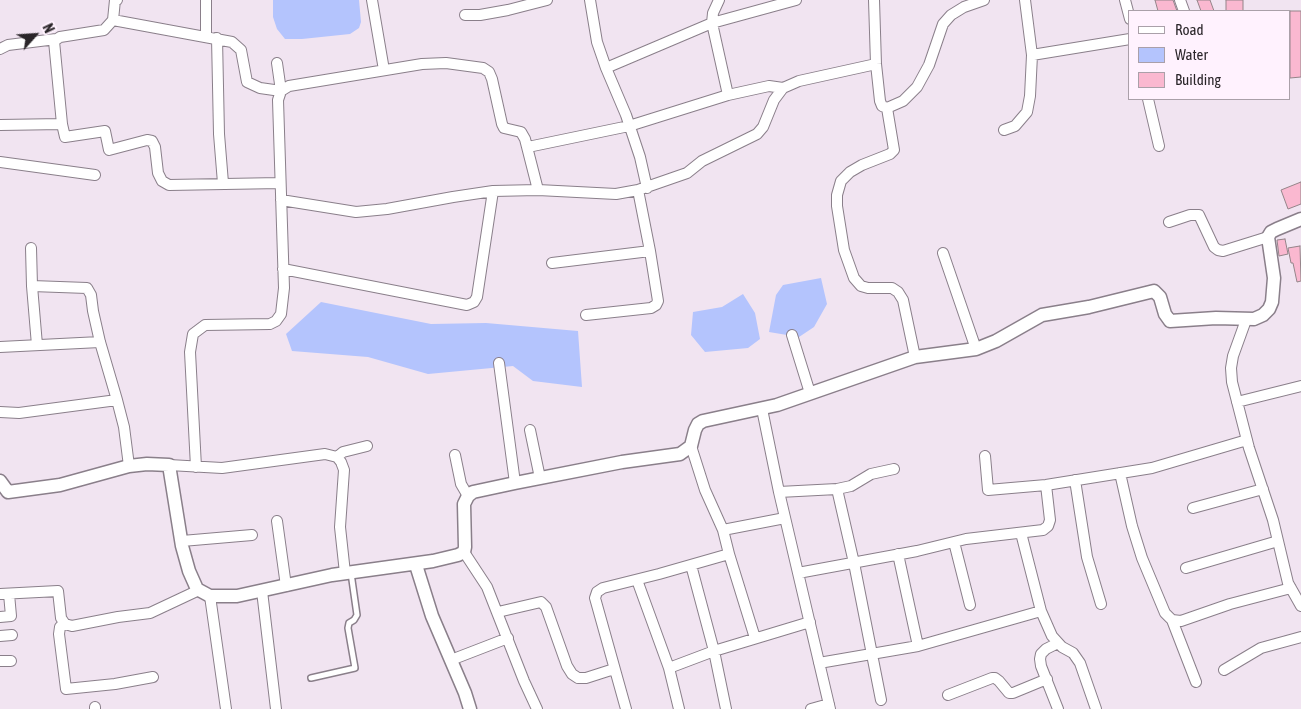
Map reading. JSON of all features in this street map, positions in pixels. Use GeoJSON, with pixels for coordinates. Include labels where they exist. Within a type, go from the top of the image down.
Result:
{"type":"FeatureCollection","features":[{"type":"Feature","properties":{"kind":"street"},"geometry":{"type":"LineString","coordinates":[[0,49],[8,45],[104,30],[113,20],[115,0]]}},
{"type":"Feature","properties":{"kind":"street"},"geometry":{"type":"LineString","coordinates":[[206,0],[206,36]]}},
{"type":"Feature","properties":{"kind":"street"},"geometry":{"type":"LineString","coordinates":[[372,0],[384,70]]}},
{"type":"Feature","properties":{"kind":"street"},"geometry":{"type":"LineString","coordinates":[[465,15],[480,15],[523,3],[547,0]]}},
{"type":"Feature","properties":{"kind":"street"},"geometry":{"type":"LineString","coordinates":[[586,315],[650,308],[656,305],[658,301],[650,251],[640,157],[597,42],[590,0]]}},
{"type":"Feature","properties":{"kind":"street"},"geometry":{"type":"LineString","coordinates":[[719,0],[713,13],[712,23],[728,95]]}},
{"type":"Feature","properties":{"kind":"street"},"geometry":{"type":"LineString","coordinates":[[606,68],[712,23],[796,0]]}},
{"type":"Feature","properties":{"kind":"street"},"geometry":{"type":"LineString","coordinates":[[874,0],[876,64],[880,101],[882,106],[886,108],[894,150],[890,154],[850,172],[841,181],[837,195],[837,206],[844,250],[854,278],[861,286],[868,288],[892,288],[898,292],[903,300],[915,357]]}},
{"type":"Feature","properties":{"kind":"street"},"geometry":{"type":"LineString","coordinates":[[886,108],[903,101],[918,87],[944,24],[951,15],[964,7],[984,0]]}},
{"type":"Feature","properties":{"kind":"street"},"geometry":{"type":"LineString","coordinates":[[1004,130],[1014,126],[1026,112],[1030,96],[1032,55],[1025,0]]}},
{"type":"Feature","properties":{"kind":"street"},"geometry":{"type":"LineString","coordinates":[[113,20],[232,42],[241,50],[247,82],[260,88],[281,91],[288,86],[422,64],[446,64],[483,68],[489,72],[492,78],[502,124],[508,130],[521,132],[525,139],[538,190]]}},
{"type":"Feature","properties":{"kind":"street"},"geometry":{"type":"LineString","coordinates":[[218,38],[220,134],[224,183]]}},
{"type":"Feature","properties":{"kind":"street"},"geometry":{"type":"LineString","coordinates":[[56,39],[53,44],[65,137],[105,131],[109,150],[147,140],[152,142],[155,146],[158,173],[162,181],[169,185],[280,183]]}},
{"type":"Feature","properties":{"kind":"street"},"geometry":{"type":"LineString","coordinates":[[1032,55],[1128,39]]}},
{"type":"Feature","properties":{"kind":"street"},"geometry":{"type":"LineString","coordinates":[[196,467],[190,352],[193,334],[204,325],[270,324],[276,321],[281,314],[283,269],[278,100],[281,91],[277,62]]}},
{"type":"Feature","properties":{"kind":"street"},"geometry":{"type":"LineString","coordinates":[[281,200],[356,212],[493,192],[538,190],[616,194],[643,189],[687,173],[702,160],[758,134],[763,127],[774,100],[784,88],[799,81],[876,64]]}},
{"type":"Feature","properties":{"kind":"street"},"geometry":{"type":"LineString","coordinates":[[528,148],[630,126],[728,95],[769,86],[784,88]]}},
{"type":"Feature","properties":{"kind":"street"},"geometry":{"type":"LineString","coordinates":[[1148,100],[1159,146]]}},
{"type":"Feature","properties":{"kind":"street"},"geometry":{"type":"LineString","coordinates":[[0,125],[62,124]]}},
{"type":"Feature","properties":{"kind":"street"},"geometry":{"type":"LineString","coordinates":[[0,162],[95,175]]}},
{"type":"Feature","properties":{"kind":"street"},"geometry":{"type":"LineString","coordinates":[[283,269],[468,304],[474,302],[477,297],[493,192]]}},
{"type":"Feature","properties":{"kind":"street"},"geometry":{"type":"LineString","coordinates":[[1170,222],[1190,215],[1199,215],[1214,247],[1224,251],[1268,237]]}},
{"type":"Feature","properties":{"kind":"street"},"geometry":{"type":"LineString","coordinates":[[755,638],[723,530],[705,490],[691,446],[694,430],[698,424],[703,421],[777,405],[915,357],[976,349],[996,341],[1042,315],[1089,307],[1150,291],[1158,293],[1165,314],[1170,321],[1216,318],[1254,319],[1263,315],[1272,302],[1274,278],[1268,237],[1271,232],[1301,219]]}},
{"type":"Feature","properties":{"kind":"street"},"geometry":{"type":"LineString","coordinates":[[31,248],[37,344]]}},
{"type":"Feature","properties":{"kind":"street"},"geometry":{"type":"LineString","coordinates":[[552,263],[650,251]]}},
{"type":"Feature","properties":{"kind":"street"},"geometry":{"type":"LineString","coordinates":[[942,253],[976,349]]}},
{"type":"Feature","properties":{"kind":"street"},"geometry":{"type":"LineString","coordinates":[[32,286],[87,288],[91,295],[100,342],[118,400],[129,466]]}},
{"type":"Feature","properties":{"kind":"street"},"geometry":{"type":"LineString","coordinates":[[1246,320],[1233,356],[1231,368],[1232,382],[1278,541],[1288,584],[1301,606]]}},
{"type":"Feature","properties":{"kind":"street"},"geometry":{"type":"LineString","coordinates":[[792,335],[810,393]]}},
{"type":"Feature","properties":{"kind":"street"},"geometry":{"type":"LineString","coordinates":[[0,348],[37,344],[100,342]]}},
{"type":"Feature","properties":{"kind":"street"},"geometry":{"type":"LineString","coordinates":[[499,363],[515,483]]}},
{"type":"Feature","properties":{"kind":"street"},"geometry":{"type":"LineString","coordinates":[[1237,402],[1301,386]]}},
{"type":"Feature","properties":{"kind":"street"},"geometry":{"type":"LineString","coordinates":[[0,412],[19,413],[118,400]]}},
{"type":"Feature","properties":{"kind":"street"},"geometry":{"type":"LineString","coordinates":[[762,409],[779,492],[829,706],[811,709]]}},
{"type":"Feature","properties":{"kind":"street"},"geometry":{"type":"LineString","coordinates":[[530,430],[540,478]]}},
{"type":"Feature","properties":{"kind":"street"},"geometry":{"type":"LineString","coordinates":[[985,456],[988,490],[1046,485],[1152,468],[1248,440]]}},
{"type":"Feature","properties":{"kind":"street"},"geometry":{"type":"LineString","coordinates":[[337,457],[344,452],[367,446]]}},
{"type":"Feature","properties":{"kind":"street"},"geometry":{"type":"LineString","coordinates":[[537,709],[487,587],[464,552],[464,504],[468,496],[482,489],[622,462],[680,454],[691,446]]}},
{"type":"Feature","properties":{"kind":"street"},"geometry":{"type":"LineString","coordinates":[[0,481],[8,492],[60,485],[129,466],[148,464],[222,468],[325,454],[337,457],[344,470],[340,527],[348,573]]}},
{"type":"Feature","properties":{"kind":"street"},"geometry":{"type":"LineString","coordinates":[[455,455],[461,484],[468,496]]}},
{"type":"Feature","properties":{"kind":"street"},"geometry":{"type":"LineString","coordinates":[[168,465],[182,542],[191,578],[204,593],[226,709]]}},
{"type":"Feature","properties":{"kind":"street"},"geometry":{"type":"LineString","coordinates":[[779,492],[837,489],[851,486],[871,474],[894,469]]}},
{"type":"Feature","properties":{"kind":"street"},"geometry":{"type":"LineString","coordinates":[[1120,473],[1132,526],[1142,558],[1165,613],[1172,620],[1196,682]]}},
{"type":"Feature","properties":{"kind":"street"},"geometry":{"type":"LineString","coordinates":[[1075,480],[1087,557],[1101,604]]}},
{"type":"Feature","properties":{"kind":"street"},"geometry":{"type":"LineString","coordinates":[[798,573],[966,539],[1043,530],[1048,526],[1050,520],[1046,485]]}},
{"type":"Feature","properties":{"kind":"street"},"geometry":{"type":"LineString","coordinates":[[837,489],[854,562],[881,700]]}},
{"type":"Feature","properties":{"kind":"street"},"geometry":{"type":"LineString","coordinates":[[1193,508],[1262,489]]}},
{"type":"Feature","properties":{"kind":"street"},"geometry":{"type":"LineString","coordinates":[[723,530],[785,518]]}},
{"type":"Feature","properties":{"kind":"street"},"geometry":{"type":"LineString","coordinates":[[277,521],[286,586]]}},
{"type":"Feature","properties":{"kind":"street"},"geometry":{"type":"LineString","coordinates":[[1021,533],[1042,612],[1052,636],[1058,643],[1073,653],[1080,663],[1096,709]]}},
{"type":"Feature","properties":{"kind":"street"},"geometry":{"type":"LineString","coordinates":[[182,542],[252,535]]}},
{"type":"Feature","properties":{"kind":"street"},"geometry":{"type":"LineString","coordinates":[[1186,568],[1278,541]]}},
{"type":"Feature","properties":{"kind":"street"},"geometry":{"type":"LineString","coordinates":[[954,542],[970,605]]}},
{"type":"Feature","properties":{"kind":"street"},"geometry":{"type":"LineString","coordinates":[[0,617],[11,616],[5,594],[58,591],[61,618],[64,623],[72,626],[150,613],[204,593],[237,596],[348,573],[416,565],[458,556],[464,552]]}},
{"type":"Feature","properties":{"kind":"street"},"geometry":{"type":"LineString","coordinates":[[626,709],[595,598],[597,592],[603,588],[729,554]]}},
{"type":"Feature","properties":{"kind":"street"},"geometry":{"type":"LineString","coordinates":[[898,554],[918,646]]}},
{"type":"Feature","properties":{"kind":"street"},"geometry":{"type":"LineString","coordinates":[[416,565],[432,616],[470,709]]}},
{"type":"Feature","properties":{"kind":"street"},"geometry":{"type":"LineString","coordinates":[[691,565],[714,651],[726,709]]}},
{"type":"Feature","properties":{"kind":"street"},"geometry":{"type":"LineString","coordinates":[[637,580],[668,668],[679,709]]}},
{"type":"Feature","properties":{"kind":"street"},"geometry":{"type":"LineString","coordinates":[[1172,620],[1181,620],[1230,604],[1291,588]]}},
{"type":"Feature","properties":{"kind":"street"},"geometry":{"type":"LineString","coordinates":[[262,591],[276,709]]}},
{"type":"Feature","properties":{"kind":"street"},"geometry":{"type":"LineString","coordinates":[[498,612],[541,602],[546,607],[566,666],[572,674],[578,678],[586,678],[614,669]]}},
{"type":"Feature","properties":{"kind":"street"},"geometry":{"type":"LineString","coordinates":[[819,663],[918,646],[1042,612]]}},
{"type":"Feature","properties":{"kind":"street"},"geometry":{"type":"LineString","coordinates":[[668,668],[714,651],[810,622]]}},
{"type":"Feature","properties":{"kind":"street"},"geometry":{"type":"LineString","coordinates":[[64,623],[60,627],[59,634],[66,688],[115,684],[153,677]]}},
{"type":"Feature","properties":{"kind":"street"},"geometry":{"type":"LineString","coordinates":[[0,636],[12,634]]}},
{"type":"Feature","properties":{"kind":"street"},"geometry":{"type":"LineString","coordinates":[[1224,670],[1261,648],[1301,637]]}},
{"type":"Feature","properties":{"kind":"street"},"geometry":{"type":"LineString","coordinates":[[451,660],[508,638]]}},
{"type":"Feature","properties":{"kind":"street"},"geometry":{"type":"LineString","coordinates":[[1058,643],[1041,654],[1042,666],[1058,709]]}},
{"type":"Feature","properties":{"kind":"street"},"geometry":{"type":"LineString","coordinates":[[0,661],[11,661]]}},
{"type":"Feature","properties":{"kind":"street"},"geometry":{"type":"LineString","coordinates":[[948,695],[992,678],[999,680],[1009,693],[1047,679]]}},
{"type":"Feature","properties":{"kind":"lane"},"geometry":{"type":"LineString","coordinates":[[311,678],[354,668],[348,628],[349,623],[354,620],[356,615],[348,573]]}},
{"type":"Feature","properties":{"kind":"water"},"geometry":{"type":"Polygon","coordinates":[[[273,0],[359,0],[361,22],[359,28],[350,34],[285,39],[277,29],[273,17],[273,0]]]}},
{"type":"Feature","properties":{"kind":"water"},"geometry":{"type":"Polygon","coordinates":[[[821,278],[827,304],[814,327],[799,337],[769,332],[776,295],[783,285],[821,278]]]}},
{"type":"Feature","properties":{"kind":"water"},"geometry":{"type":"Polygon","coordinates":[[[743,294],[755,313],[760,339],[748,348],[705,352],[691,335],[693,312],[722,307],[743,294]]]}},
{"type":"Feature","properties":{"kind":"water"},"geometry":{"type":"Polygon","coordinates":[[[321,302],[431,324],[486,323],[578,331],[582,387],[533,381],[513,366],[428,374],[368,357],[292,351],[286,334],[321,302]]]}},
{"type":"Feature","properties":{"kind":"building"},"geometry":{"type":"Polygon","coordinates":[[[1155,0],[1173,0],[1177,10],[1158,10],[1155,0]]]}},
{"type":"Feature","properties":{"kind":"building"},"geometry":{"type":"Polygon","coordinates":[[[1197,0],[1210,0],[1214,10],[1201,10],[1197,0]]]}},
{"type":"Feature","properties":{"kind":"building"},"geometry":{"type":"Polygon","coordinates":[[[1226,0],[1243,0],[1243,10],[1226,10],[1226,0]]]}},
{"type":"Feature","properties":{"kind":"building"},"geometry":{"type":"Polygon","coordinates":[[[1291,11],[1301,11],[1301,77],[1291,78],[1291,11]]]}},
{"type":"Feature","properties":{"kind":"building"},"geometry":{"type":"Polygon","coordinates":[[[1301,182],[1301,204],[1288,209],[1281,190],[1301,182]]]}},
{"type":"Feature","properties":{"kind":"building"},"geometry":{"type":"Polygon","coordinates":[[[1285,239],[1288,254],[1279,256],[1277,240],[1285,239]]]}},
{"type":"Feature","properties":{"kind":"building"},"geometry":{"type":"Polygon","coordinates":[[[1300,246],[1301,281],[1297,282],[1288,248],[1300,246]]]}}]}
